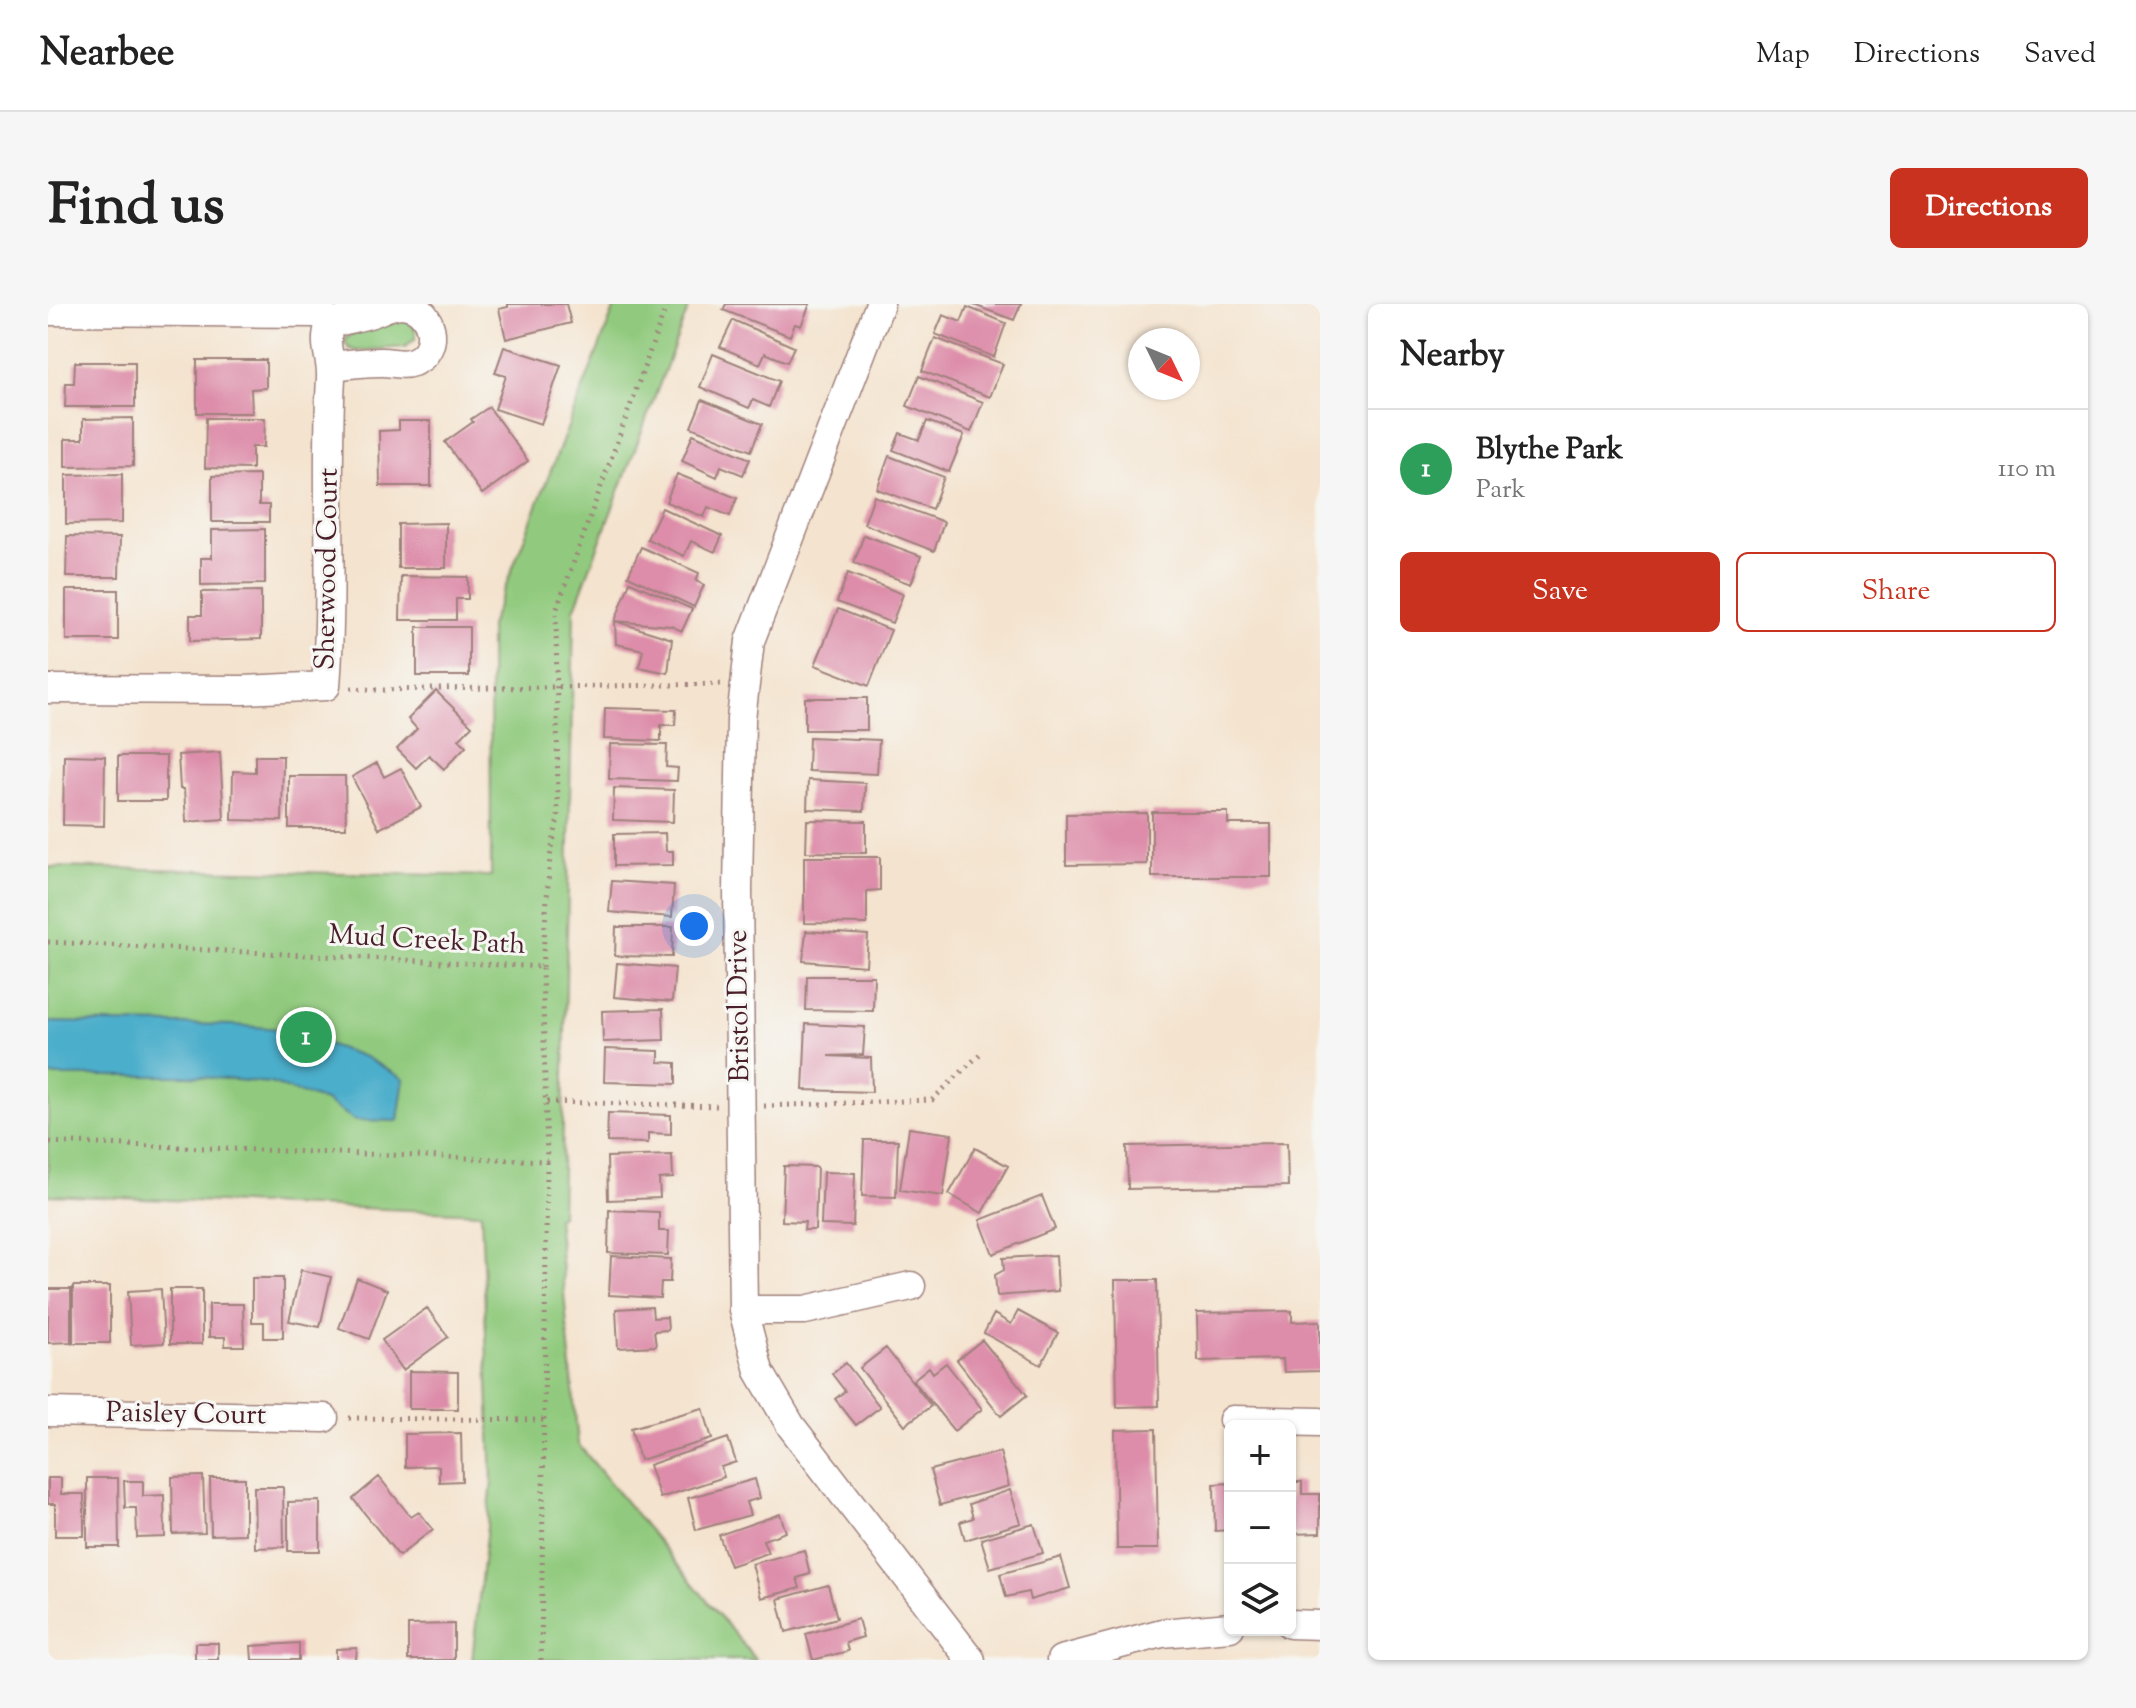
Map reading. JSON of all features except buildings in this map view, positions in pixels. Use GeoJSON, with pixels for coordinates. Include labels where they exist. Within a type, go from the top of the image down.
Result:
{"type":"FeatureCollection","features":[{"type":"Feature","properties":{"kind":"street"},"geometry":{"type":"LineString","coordinates":[[48,311],[316,313],[330,324],[401,304],[419,309],[430,324],[430,343],[425,352],[410,363],[332,366]]}},
{"type":"Feature","properties":{"kind":"street","name":"Bristol Drive"},"geometry":{"type":"LineString","coordinates":[[880,304],[750,641],[741,719],[738,891],[743,1310],[759,1371],[791,1426],[971,1660]]}},
{"type":"Feature","properties":{"kind":"street","name":"Sherwood Court"},"geometry":{"type":"LineString","coordinates":[[48,689],[244,690],[326,686],[329,632],[328,422],[332,366],[326,344],[330,324]]}},
{"type":"Feature","properties":{"kind":"street"},"geometry":{"type":"LineString","coordinates":[[743,1310],[805,1310],[911,1286]]}},
{"type":"Feature","properties":{"kind":"street","name":"Paisley Court"},"geometry":{"type":"LineString","coordinates":[[48,1412],[324,1418]]}},
{"type":"Feature","properties":{"kind":"street"},"geometry":{"type":"LineString","coordinates":[[1296,1421],[1320,1422]]}},
{"type":"Feature","properties":{"kind":"street"},"geometry":{"type":"LineString","coordinates":[[1296,1624],[1320,1625]]}},
{"type":"Feature","properties":{"kind":"street"},"geometry":{"type":"LineString","coordinates":[[1061,1660],[1162,1633],[1224,1628]]}},
{"type":"Feature","properties":{"kind":"path"},"geometry":{"type":"LineString","coordinates":[[542,967],[550,857],[558,818],[556,611],[667,304]]}},
{"type":"Feature","properties":{"kind":"path"},"geometry":{"type":"LineString","coordinates":[[326,686],[378,690],[745,683]]}},
{"type":"Feature","properties":{"kind":"path","name":"Mud Creek Path"},"geometry":{"type":"LineString","coordinates":[[48,942],[542,967],[547,1161],[541,1660]]}},
{"type":"Feature","properties":{"kind":"path"},"geometry":{"type":"LineString","coordinates":[[547,1102],[741,1106],[932,1100],[980,1054]]}},
{"type":"Feature","properties":{"kind":"path"},"geometry":{"type":"LineString","coordinates":[[48,1142],[547,1161]]}},
{"type":"Feature","properties":{"kind":"path"},"geometry":{"type":"LineString","coordinates":[[324,1418],[544,1420]]}},
{"type":"Feature","properties":{"kind":"green space"},"geometry":{"type":"Polygon","coordinates":[[[616,304],[690,304],[574,610],[561,1216],[557,1217],[578,1444],[756,1660],[472,1660],[492,1482],[481,1213],[48,1195],[48,867],[491,876],[490,626],[616,304]]]}},
{"type":"Feature","properties":{"kind":"green space"},"geometry":{"type":"Polygon","coordinates":[[[398,319],[411,322],[416,332],[415,339],[405,347],[356,351],[348,348],[345,340],[350,335],[398,319]]]}},
{"type":"Feature","properties":{"kind":"water"},"geometry":{"type":"Polygon","coordinates":[[[48,1022],[235,1025],[290,1030],[365,1057],[404,1079],[398,1121],[355,1120],[325,1101],[270,1083],[190,1076],[48,1076],[48,1022]]]}},
{"type":"Feature","properties":{"kind":"place","name":"Blythe Park"},"geometry":{"type":"Point","coordinates":[306,1037]}}]}
